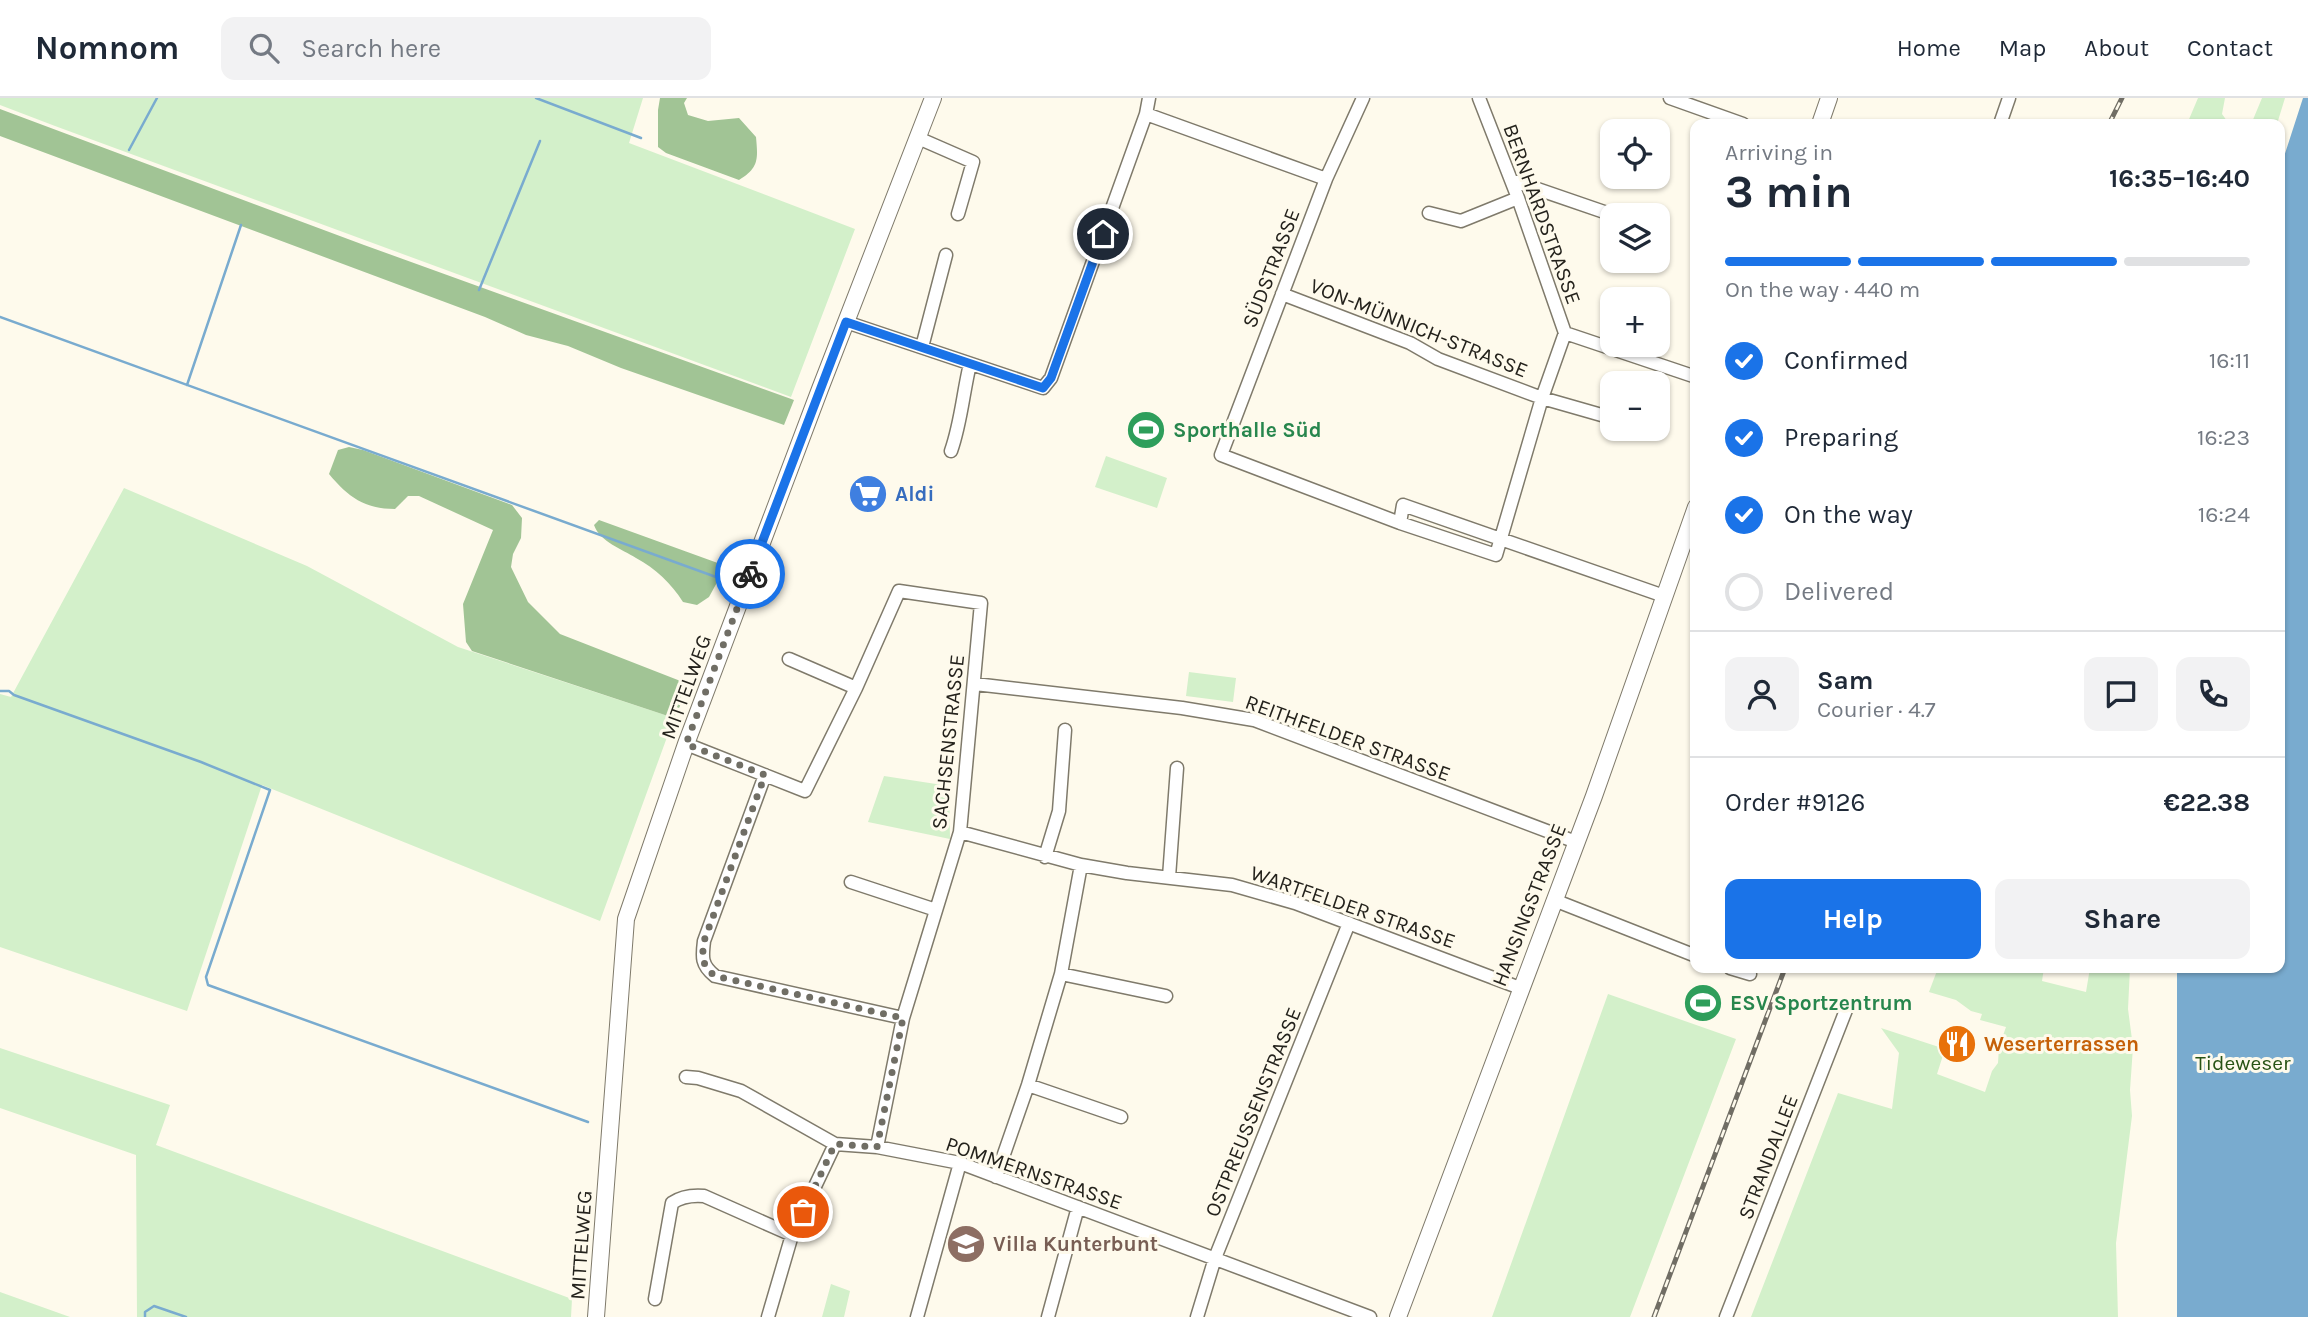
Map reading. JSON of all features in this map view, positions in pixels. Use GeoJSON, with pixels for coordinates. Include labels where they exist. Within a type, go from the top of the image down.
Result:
{"type":"FeatureCollection","features":[{"type":"Feature","properties":{"kind":"street","name":"MITTELWEG"},"geometry":{"type":"LineString","coordinates":[[597,1317],[626,919],[686,744],[933,98]]}},
{"type":"Feature","properties":{"kind":"street"},"geometry":{"type":"LineString","coordinates":[[846,322],[1043,388],[1051,378],[1146,114],[1149,98]]}},
{"type":"Feature","properties":{"kind":"street","name":"SÜDSTRASSE"},"geometry":{"type":"LineString","coordinates":[[1363,98],[1326,179],[1221,455],[1400,523]]}},
{"type":"Feature","properties":{"kind":"street","name":"BERNHARDSTRASSE"},"geometry":{"type":"LineString","coordinates":[[1479,98],[1518,198],[1565,333],[1690,375]]}},
{"type":"Feature","properties":{"kind":"street"},"geometry":{"type":"LineString","coordinates":[[1670,98],[1728,119]]}},
{"type":"Feature","properties":{"kind":"street"},"geometry":{"type":"LineString","coordinates":[[1822,119],[1829,98]]}},
{"type":"Feature","properties":{"kind":"street"},"geometry":{"type":"LineString","coordinates":[[2002,119],[2009,98]]}},
{"type":"Feature","properties":{"kind":"street"},"geometry":{"type":"LineString","coordinates":[[1146,114],[1326,179]]}},
{"type":"Feature","properties":{"kind":"street"},"geometry":{"type":"LineString","coordinates":[[918,138],[973,162],[958,214]]}},
{"type":"Feature","properties":{"kind":"street"},"geometry":{"type":"LineString","coordinates":[[1511,180],[1600,211]]}},
{"type":"Feature","properties":{"kind":"street"},"geometry":{"type":"LineString","coordinates":[[1429,213],[1461,221],[1518,198]]}},
{"type":"Feature","properties":{"kind":"street"},"geometry":{"type":"LineString","coordinates":[[922,347],[946,254]]}},
{"type":"Feature","properties":{"kind":"street","name":"VON-MÜNNICH-STRASSE"},"geometry":{"type":"LineString","coordinates":[[1282,294],[1410,343],[1438,359],[1542,398],[1600,415]]}},
{"type":"Feature","properties":{"kind":"street"},"geometry":{"type":"LineString","coordinates":[[1565,333],[1542,398],[1500,538],[1496,555],[1400,523],[1403,505],[1500,538],[1664,596]]}},
{"type":"Feature","properties":{"kind":"street"},"geometry":{"type":"LineString","coordinates":[[951,451],[958,430],[970,364]]}},
{"type":"Feature","properties":{"kind":"street","name":"HANSINGSTRASSE"},"geometry":{"type":"LineString","coordinates":[[1398,1317],[1555,900],[1690,524]]}},
{"type":"Feature","properties":{"kind":"street","name":"SACHSENSTRASSE"},"geometry":{"type":"LineString","coordinates":[[686,744],[805,791],[856,688],[899,591],[981,603],[960,832],[903,1018],[877,1147]]}},
{"type":"Feature","properties":{"kind":"street"},"geometry":{"type":"LineString","coordinates":[[789,659],[856,688]]}},
{"type":"Feature","properties":{"kind":"street","name":"REITHFELDER STRASSE"},"geometry":{"type":"LineString","coordinates":[[975,684],[1182,708],[1254,720],[1576,842]]}},
{"type":"Feature","properties":{"kind":"street"},"geometry":{"type":"LineString","coordinates":[[1045,857],[1059,811],[1065,730]]}},
{"type":"Feature","properties":{"kind":"street"},"geometry":{"type":"LineString","coordinates":[[1169,877],[1177,768]]}},
{"type":"Feature","properties":{"kind":"street"},"geometry":{"type":"LineString","coordinates":[[765,775],[704,941],[702,954],[706,968],[715,976],[903,1018]]}},
{"type":"Feature","properties":{"kind":"street","name":"WARTFELDER STRASSE"},"geometry":{"type":"LineString","coordinates":[[960,832],[1081,865],[1233,886],[1295,903],[1520,988]]}},
{"type":"Feature","properties":{"kind":"street"},"geometry":{"type":"LineString","coordinates":[[996,1177],[1028,1085],[1061,974],[1081,865]]}},
{"type":"Feature","properties":{"kind":"street"},"geometry":{"type":"LineString","coordinates":[[851,882],[936,909]]}},
{"type":"Feature","properties":{"kind":"street"},"geometry":{"type":"LineString","coordinates":[[1555,900],[1690,954]]}},
{"type":"Feature","properties":{"kind":"street","name":"OSTPREUSSENSTRASSE"},"geometry":{"type":"LineString","coordinates":[[1197,1317],[1215,1258],[1349,923]]}},
{"type":"Feature","properties":{"kind":"street"},"geometry":{"type":"LineString","coordinates":[[1061,974],[1166,996]]}},
{"type":"Feature","properties":{"kind":"street","name":"STRANDALLEE"},"geometry":{"type":"LineString","coordinates":[[1726,1317],[1846,1010]]}},
{"type":"Feature","properties":{"kind":"street","name":"POMMERNSTRASSE"},"geometry":{"type":"LineString","coordinates":[[686,1077],[741,1090],[835,1144],[877,1147],[960,1163],[1370,1317]]}},
{"type":"Feature","properties":{"kind":"street"},"geometry":{"type":"LineString","coordinates":[[1028,1085],[1121,1117]]}},
{"type":"Feature","properties":{"kind":"street"},"geometry":{"type":"LineString","coordinates":[[768,1317],[792,1235],[835,1144]]}},
{"type":"Feature","properties":{"kind":"street"},"geometry":{"type":"LineString","coordinates":[[917,1317],[960,1163]]}},
{"type":"Feature","properties":{"kind":"street"},"geometry":{"type":"LineString","coordinates":[[656,1299],[672,1203],[678,1199],[691,1195],[704,1196],[792,1235]]}},
{"type":"Feature","properties":{"kind":"street"},"geometry":{"type":"LineString","coordinates":[[1048,1317],[1078,1207]]}},
{"type":"Feature","properties":{"kind":"green space"},"geometry":{"type":"Polygon","coordinates":[[[0,98],[643,98],[629,143],[855,229],[791,397],[55,126],[0,105],[0,98]]]}},
{"type":"Feature","properties":{"kind":"green space"},"geometry":{"type":"Polygon","coordinates":[[[660,98],[687,98],[684,103],[688,115],[708,121],[739,118],[756,137],[757,157],[754,167],[739,180],[666,153],[658,147],[660,98]]]}},
{"type":"Feature","properties":{"kind":"green space"},"geometry":{"type":"Polygon","coordinates":[[[2198,98],[2225,98],[2222,114],[2226,119],[2189,119],[2198,98]]]}},
{"type":"Feature","properties":{"kind":"green space"},"geometry":{"type":"Polygon","coordinates":[[[2262,98],[2285,98],[2279,119],[2253,119],[2262,98]]]}},
{"type":"Feature","properties":{"kind":"green space"},"geometry":{"type":"Polygon","coordinates":[[[0,109],[364,245],[794,400],[784,425],[621,368],[568,346],[526,335],[485,317],[0,136],[0,109]]]}},
{"type":"Feature","properties":{"kind":"green space"},"geometry":{"type":"Polygon","coordinates":[[[349,447],[512,505],[522,518],[521,538],[513,554],[511,567],[528,602],[560,634],[683,682],[680,706],[674,718],[472,651],[466,642],[463,604],[493,530],[419,496],[408,496],[395,509],[375,507],[358,500],[329,474],[338,450],[349,447]]]}},
{"type":"Feature","properties":{"kind":"green space"},"geometry":{"type":"Polygon","coordinates":[[[1106,456],[1167,478],[1157,508],[1095,487],[1106,456]]]}},
{"type":"Feature","properties":{"kind":"green space"},"geometry":{"type":"Polygon","coordinates":[[[124,488],[307,566],[458,647],[674,718],[600,921],[262,785],[187,1011],[0,947],[0,694],[11,697],[124,488]]]}},
{"type":"Feature","properties":{"kind":"green space"},"geometry":{"type":"Polygon","coordinates":[[[599,520],[726,566],[709,597],[697,605],[683,602],[656,572],[601,536],[594,525],[599,520]]]}},
{"type":"Feature","properties":{"kind":"green space"},"geometry":{"type":"Polygon","coordinates":[[[1189,672],[1236,678],[1233,702],[1186,696],[1189,672]]]}},
{"type":"Feature","properties":{"kind":"green space"},"geometry":{"type":"Polygon","coordinates":[[[884,776],[949,786],[950,839],[868,822],[884,776]]]}},
{"type":"Feature","properties":{"kind":"green space"},"geometry":{"type":"Polygon","coordinates":[[[1936,973],[2043,973],[2042,981],[2086,992],[2089,973],[2130,973],[2128,1009],[2133,1047],[2130,1090],[2132,1116],[2116,1243],[2118,1317],[1751,1317],[1838,1093],[1892,1109],[1899,1053],[1881,1028],[1945,1049],[1937,1074],[1985,1092],[1992,1071],[1998,1063],[1999,1047],[2006,1027],[1980,1020],[1982,1014],[1971,1011],[1956,1000],[1929,992],[1936,973]]]}},
{"type":"Feature","properties":{"kind":"green space"},"geometry":{"type":"Polygon","coordinates":[[[1608,994],[1736,1039],[1630,1317],[1492,1317],[1608,994]]]}},
{"type":"Feature","properties":{"kind":"green space"},"geometry":{"type":"Polygon","coordinates":[[[0,1048],[170,1105],[156,1145],[572,1299],[571,1317],[137,1317],[136,1155],[0,1108],[0,1048]]]}},
{"type":"Feature","properties":{"kind":"green space"},"geometry":{"type":"Polygon","coordinates":[[[831,1284],[850,1291],[844,1317],[822,1317],[831,1284]]]}},
{"type":"Feature","properties":{"kind":"green space"},"geometry":{"type":"Polygon","coordinates":[[[0,1292],[70,1317],[0,1317],[0,1292]]]}},
{"type":"Feature","properties":{"kind":"water","name":"Tideweser"},"geometry":{"type":"Polygon","coordinates":[[[2303,98],[2308,98],[2308,1317],[2177,1317],[2177,973],[2285,973],[2285,154],[2303,98]]]}},
{"type":"Feature","properties":{"kind":"waterway"},"geometry":{"type":"LineString","coordinates":[[129,150],[157,98]]}},
{"type":"Feature","properties":{"kind":"waterway"},"geometry":{"type":"LineString","coordinates":[[536,98],[641,138]]}},
{"type":"Feature","properties":{"kind":"waterway"},"geometry":{"type":"LineString","coordinates":[[479,290],[540,141]]}},
{"type":"Feature","properties":{"kind":"waterway"},"geometry":{"type":"LineString","coordinates":[[187,385],[241,225]]}},
{"type":"Feature","properties":{"kind":"waterway"},"geometry":{"type":"LineString","coordinates":[[0,317],[727,581]]}},
{"type":"Feature","properties":{"kind":"waterway"},"geometry":{"type":"LineString","coordinates":[[0,691],[9,691],[270,790],[206,977],[208,985],[588,1122]]}},
{"type":"Feature","properties":{"kind":"waterway"},"geometry":{"type":"LineString","coordinates":[[145,1317],[145,1312],[154,1306],[186,1317]]}},
{"type":"Feature","properties":{"kind":"railway"},"geometry":{"type":"LineString","coordinates":[[2112,119],[2122,98]]}},
{"type":"Feature","properties":{"kind":"railway"},"geometry":{"type":"LineString","coordinates":[[1654,1317],[1783,973]]}},
{"type":"Feature","properties":{"kind":"way so far"},"geometry":{"type":"LineString","coordinates":[[750,574],[686,744],[765,775],[704,941],[702,954],[706,968],[715,976],[903,1018],[877,1147],[835,1144],[803,1212]]}},
{"type":"Feature","properties":{"kind":"place","name":"Sporthalle Süd"},"geometry":{"type":"Point","coordinates":[1146,430]}},
{"type":"Feature","properties":{"kind":"place","name":"Aldi"},"geometry":{"type":"Point","coordinates":[868,494]}},
{"type":"Feature","properties":{"kind":"place","name":"ESV Sportzentrum"},"geometry":{"type":"Point","coordinates":[1703,1003]}},
{"type":"Feature","properties":{"kind":"place","name":"Weserterrassen"},"geometry":{"type":"Point","coordinates":[1957,1044]}},
{"type":"Feature","properties":{"kind":"place","name":"Villa Kunterbunt"},"geometry":{"type":"Point","coordinates":[966,1244]}},
{"type":"Feature","properties":{"kind":"route"},"geometry":{"type":"LineString","coordinates":[[750,574],[846,322],[1043,388],[1051,378],[1103,234]]}}]}
